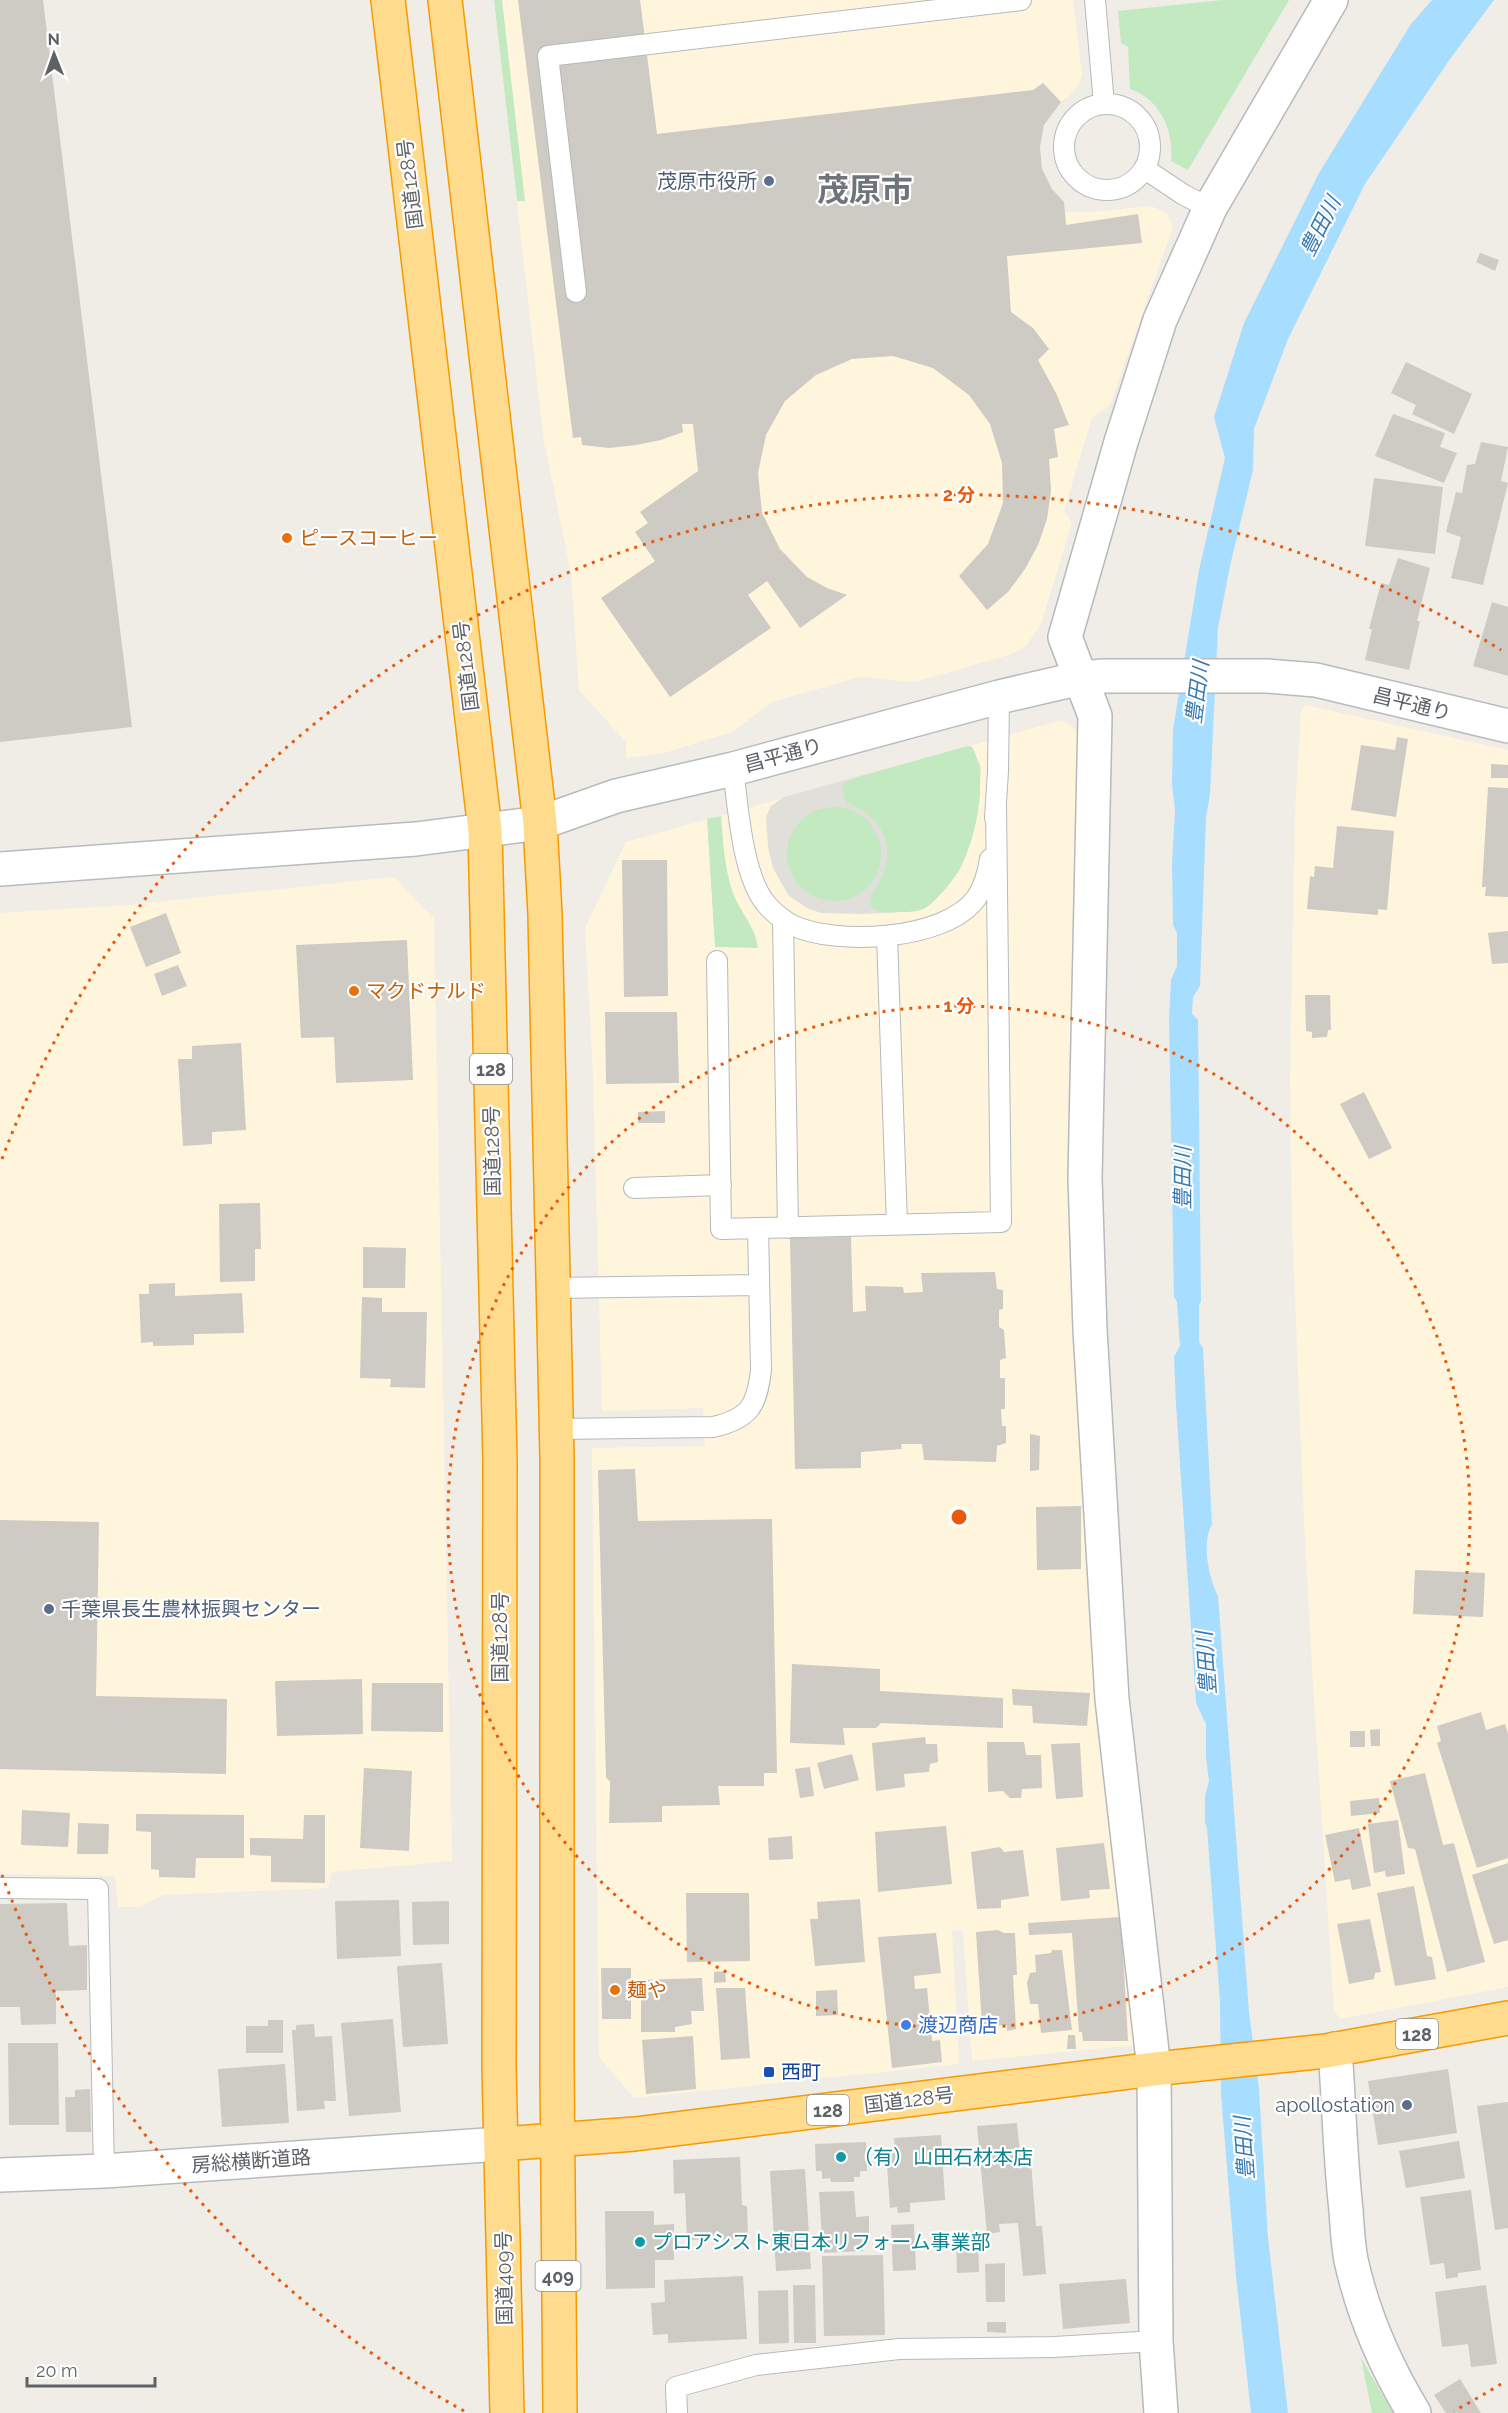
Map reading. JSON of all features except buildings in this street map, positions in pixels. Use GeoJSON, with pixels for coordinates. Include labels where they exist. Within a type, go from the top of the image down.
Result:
{"type":"FeatureCollection","features":[{"type":"Feature","properties":{"kind":"highway","name":"国道128号"},"geometry":{"type":"LineString","coordinates":[[388,0],[485,830],[500,1461],[499,2066],[501,2144],[635,2134],[1325,2050],[1508,2018]]}},
{"type":"Feature","properties":{"kind":"highway"},"geometry":{"type":"LineString","coordinates":[[445,0],[540,823],[545,914],[556,1429],[558,2139]]}},
{"type":"Feature","properties":{"kind":"highway","name":"409"},"geometry":{"type":"LineString","coordinates":[[558,2139],[560,2413]]}},
{"type":"Feature","properties":{"kind":"highway","name":"国道409号"},"geometry":{"type":"LineString","coordinates":[[501,2144],[507,2413]]}},
{"type":"Feature","properties":{"kind":"street"},"geometry":{"type":"LineString","coordinates":[[1161,2413],[1156,2341],[1160,2069],[1112,1699],[1090,1330],[1085,1178],[1095,716],[1065,637],[1121,442],[1160,320],[1210,208],[1331,0]]}},
{"type":"Feature","properties":{"kind":"street","name":"昌平通り"},"geometry":{"type":"LineString","coordinates":[[0,869],[416,839],[540,823],[616,796],[733,769],[999,697],[1081,678],[1118,675],[1267,676],[1316,680],[1508,726]]}},
{"type":"Feature","properties":{"kind":"street"},"geometry":{"type":"LineString","coordinates":[[1325,2050],[1351,2259],[1361,2300],[1374,2337],[1394,2380],[1414,2413]]}},
{"type":"Feature","properties":{"kind":"street","name":"房総横断道路"},"geometry":{"type":"LineString","coordinates":[[0,2175],[104,2171],[501,2144]]}},
{"type":"Feature","properties":{"kind":"lane"},"geometry":{"type":"LineString","coordinates":[[576,292],[548,56],[1021,0]]}},
{"type":"Feature","properties":{"kind":"lane"},"geometry":{"type":"LineString","coordinates":[[1095,0],[1104,104]]}},
{"type":"Feature","properties":{"kind":"lane"},"geometry":{"type":"LineString","coordinates":[[1104,104],[1118,105],[1130,110],[1148,130],[1151,143],[1150,157],[1145,169],[1135,181],[1122,188],[1108,191],[1080,182],[1070,170],[1064,156],[1064,141],[1068,127],[1083,112],[1104,104]]}},
{"type":"Feature","properties":{"kind":"lane"},"geometry":{"type":"LineString","coordinates":[[1145,169],[1184,195],[1210,208]]}},
{"type":"Feature","properties":{"kind":"lane"},"geometry":{"type":"LineString","coordinates":[[717,961],[722,1229],[1001,1222],[996,806],[999,697]]}},
{"type":"Feature","properties":{"kind":"lane"},"geometry":{"type":"LineString","coordinates":[[733,769],[741,832],[750,873],[766,904],[792,925],[829,936],[887,936],[934,927],[956,916],[976,898],[988,873],[996,806]]}},
{"type":"Feature","properties":{"kind":"lane"},"geometry":{"type":"LineString","coordinates":[[783,919],[788,1227]]}},
{"type":"Feature","properties":{"kind":"lane"},"geometry":{"type":"LineString","coordinates":[[887,936],[897,1225]]}},
{"type":"Feature","properties":{"kind":"lane"},"geometry":{"type":"LineString","coordinates":[[634,1188],[721,1185]]}},
{"type":"Feature","properties":{"kind":"lane"},"geometry":{"type":"LineString","coordinates":[[556,1429],[713,1427],[735,1422],[750,1409],[759,1392],[761,1370],[758,1228]]}},
{"type":"Feature","properties":{"kind":"lane"},"geometry":{"type":"LineString","coordinates":[[553,1288],[759,1285]]}},
{"type":"Feature","properties":{"kind":"lane"},"geometry":{"type":"LineString","coordinates":[[0,1888],[98,1889],[104,2171]]}},
{"type":"Feature","properties":{"kind":"lane"},"geometry":{"type":"LineString","coordinates":[[676,2413],[676,2386],[756,2365],[899,2349],[1054,2347],[1156,2341]]}},
{"type":"Feature","properties":{"kind":"shaded area"},"geometry":{"type":"Polygon","coordinates":[[[494,0],[1073,0],[1082,74],[1079,84],[1056,106],[1044,125],[1040,147],[1042,169],[1052,189],[1064,202],[1065,212],[1095,212],[1151,206],[1167,213],[1173,227],[1110,405],[1092,418],[1064,511],[1072,523],[1041,624],[1025,647],[1012,654],[915,682],[860,677],[772,702],[732,732],[664,753],[626,758],[626,742],[579,690],[571,572],[544,442],[494,0]]]}},
{"type":"Feature","properties":{"kind":"shaded area"},"geometry":{"type":"Polygon","coordinates":[[[1305,705],[1508,750],[1508,1987],[1340,2019],[1334,2010],[1312,1667],[1292,1224],[1290,1078],[1295,814],[1301,711],[1305,705]]]}},
{"type":"Feature","properties":{"kind":"shaded area"},"geometry":{"type":"Polygon","coordinates":[[[1062,720],[1081,733],[1068,1101],[1073,1311],[1095,1694],[1136,2045],[972,2061],[963,1931],[952,1930],[959,2064],[634,2098],[599,2057],[592,1448],[705,1446],[703,1408],[602,1411],[593,1074],[585,928],[626,842],[1062,720]]]}},
{"type":"Feature","properties":{"kind":"shaded area"},"geometry":{"type":"Polygon","coordinates":[[[968,746],[972,747],[981,767],[979,798],[973,832],[959,871],[925,908],[914,911],[863,914],[821,913],[807,908],[789,896],[773,868],[768,847],[766,817],[771,806],[784,797],[968,746]]]}},
{"type":"Feature","properties":{"kind":"shaded area"},"geometry":{"type":"Polygon","coordinates":[[[394,877],[434,919],[452,1861],[332,1872],[328,1888],[164,1895],[139,1907],[118,1907],[115,1876],[0,1874],[0,913],[128,905],[394,877]]]}},
{"type":"Feature","properties":{"kind":"green space"},"geometry":{"type":"Polygon","coordinates":[[[494,0],[502,0],[525,201],[517,201],[494,0]]]}},
{"type":"Feature","properties":{"kind":"green space"},"geometry":{"type":"Polygon","coordinates":[[[1222,0],[1289,0],[1188,170],[1171,161],[1170,138],[1157,108],[1149,100],[1130,89],[1128,47],[1121,43],[1118,11],[1222,0]]]}},
{"type":"Feature","properties":{"kind":"green space"},"geometry":{"type":"Polygon","coordinates":[[[968,746],[972,747],[977,760],[980,792],[975,828],[958,872],[940,896],[924,909],[892,913],[877,910],[870,905],[870,900],[882,876],[887,859],[885,838],[874,820],[846,802],[842,788],[845,783],[855,778],[968,746]]]}},
{"type":"Feature","properties":{"kind":"green space"},"geometry":{"type":"Polygon","coordinates":[[[834,807],[852,811],[867,821],[877,836],[881,854],[877,872],[867,887],[852,897],[834,901],[816,897],[801,887],[791,872],[787,854],[791,836],[801,821],[816,811],[834,807]]]}},
{"type":"Feature","properties":{"kind":"green space"},"geometry":{"type":"Polygon","coordinates":[[[721,816],[729,881],[735,898],[754,932],[758,948],[715,947],[707,819],[721,816]]]}},
{"type":"Feature","properties":{"kind":"green space"},"geometry":{"type":"Polygon","coordinates":[[[1361,2358],[1393,2413],[1372,2413],[1361,2358]]]}},
{"type":"Feature","properties":{"kind":"water","name":"豊田川"},"geometry":{"type":"Polygon","coordinates":[[[1432,0],[1494,0],[1450,59],[1365,184],[1288,339],[1254,429],[1253,470],[1218,628],[1210,794],[1206,818],[1200,986],[1193,997],[1192,1014],[1198,1020],[1201,1302],[1199,1305],[1199,1342],[1203,1348],[1212,1525],[1207,1541],[1207,1551],[1209,1570],[1218,1596],[1249,2012],[1259,2089],[1268,2238],[1288,2413],[1251,2413],[1236,2276],[1221,2094],[1220,2002],[1205,1822],[1205,1796],[1209,1781],[1206,1724],[1196,1703],[1176,1404],[1174,1357],[1180,1346],[1177,1302],[1174,1297],[1169,1019],[1171,980],[1177,966],[1177,933],[1173,925],[1172,864],[1175,810],[1172,784],[1173,730],[1199,570],[1225,458],[1214,417],[1244,323],[1319,173],[1411,24],[1432,0]]]}},
{"type":"Feature","properties":{"kind":"place","name":"茂原市役所"},"geometry":{"type":"Point","coordinates":[769,181]}},
{"type":"Feature","properties":{"kind":"place","name":"ピースコーヒー"},"geometry":{"type":"Point","coordinates":[287,538]}},
{"type":"Feature","properties":{"kind":"place","name":"マクドナルド"},"geometry":{"type":"Point","coordinates":[354,991]}},
{"type":"Feature","properties":{"kind":"place","name":"千葉県長生農林振興センター"},"geometry":{"type":"Point","coordinates":[49,1609]}},
{"type":"Feature","properties":{"kind":"place","name":"麺や"},"geometry":{"type":"Point","coordinates":[615,1990]}},
{"type":"Feature","properties":{"kind":"place","name":"渡辺商店"},"geometry":{"type":"Point","coordinates":[906,2025]}},
{"type":"Feature","properties":{"kind":"place","name":"西町"},"geometry":{"type":"Point","coordinates":[769,2072]}},
{"type":"Feature","properties":{"kind":"place","name":"apollostation"},"geometry":{"type":"Point","coordinates":[1407,2105]}},
{"type":"Feature","properties":{"kind":"place","name":"（有）山田石材本店"},"geometry":{"type":"Point","coordinates":[841,2157]}},
{"type":"Feature","properties":{"kind":"place","name":"プロアシスト東日本リフォーム事業部"},"geometry":{"type":"Point","coordinates":[640,2242]}},
{"type":"Feature","properties":{"kind":"district","name":"茂原市"},"geometry":{"type":"Point","coordinates":[865,189]}}]}
